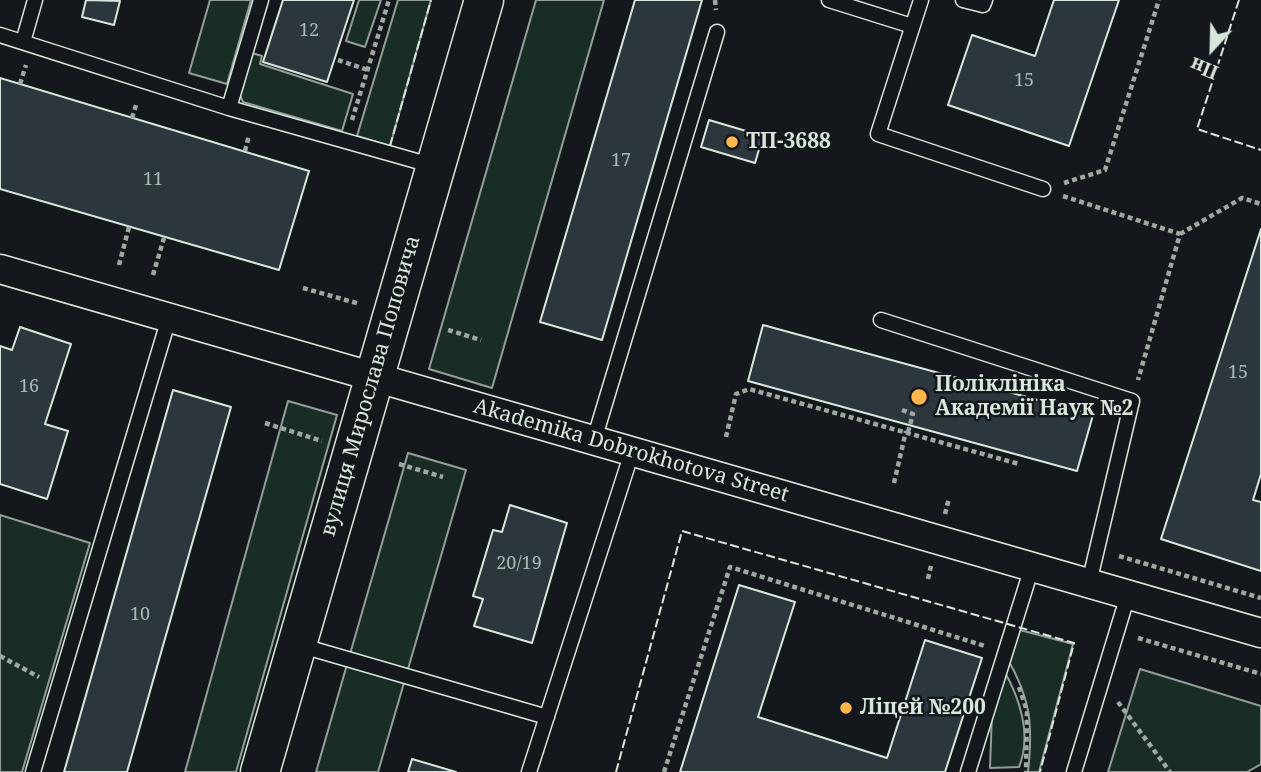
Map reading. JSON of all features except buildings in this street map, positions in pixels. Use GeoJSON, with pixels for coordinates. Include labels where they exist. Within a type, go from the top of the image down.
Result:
{"type":"FeatureCollection","features":[{"type":"Feature","properties":{"kind":"street","name":"вулиця Мирослава Поповича"},"geometry":{"type":"LineString","coordinates":[[260,772],[372,377],[484,0]]}},
{"type":"Feature","properties":{"kind":"street","name":"Akademika Dobrokhotova Street"},"geometry":{"type":"LineString","coordinates":[[0,270],[1261,633]]}},
{"type":"Feature","properties":{"kind":"lane"},"geometry":{"type":"LineString","coordinates":[[23,42],[35,0]]}},
{"type":"Feature","properties":{"kind":"lane"},"geometry":{"type":"LineString","coordinates":[[229,108],[261,0]]}},
{"type":"Feature","properties":{"kind":"lane"},"geometry":{"type":"LineString","coordinates":[[829,0],[912,26]]}},
{"type":"Feature","properties":{"kind":"lane"},"geometry":{"type":"LineString","coordinates":[[921,0],[878,134],[1043,189]]}},
{"type":"Feature","properties":{"kind":"lane"},"geometry":{"type":"LineString","coordinates":[[962,0],[983,5],[985,0]]}},
{"type":"Feature","properties":{"kind":"lane"},"geometry":{"type":"LineString","coordinates":[[594,440],[718,32]]}},
{"type":"Feature","properties":{"kind":"lane"},"geometry":{"type":"LineString","coordinates":[[0,35],[229,108],[435,166]]}},
{"type":"Feature","properties":{"kind":"lane"},"geometry":{"type":"LineString","coordinates":[[33,772],[169,318]]}},
{"type":"Feature","properties":{"kind":"lane"},"geometry":{"type":"LineString","coordinates":[[881,320],[1132,401],[1089,583]]}},
{"type":"Feature","properties":{"kind":"lane"},"geometry":{"type":"LineString","coordinates":[[528,772],[632,452]]}},
{"type":"Feature","properties":{"kind":"lane"},"geometry":{"type":"LineString","coordinates":[[968,772],[1032,567]]}},
{"type":"Feature","properties":{"kind":"lane"},"geometry":{"type":"LineString","coordinates":[[1074,772],[1128,595]]}},
{"type":"Feature","properties":{"kind":"lane"},"geometry":{"type":"LineString","coordinates":[[297,645],[547,717]]}},
{"type":"Feature","properties":{"kind":"path"},"geometry":{"type":"LineString","coordinates":[[346,141],[389,0]]}},
{"type":"Feature","properties":{"kind":"path"},"geometry":{"type":"LineString","coordinates":[[1043,189],[1105,170],[1159,0]]}},
{"type":"Feature","properties":{"kind":"path"},"geometry":{"type":"LineString","coordinates":[[338,60],[368,69]]}},
{"type":"Feature","properties":{"kind":"path"},"geometry":{"type":"LineString","coordinates":[[20,84],[26,63]]}},
{"type":"Feature","properties":{"kind":"path"},"geometry":{"type":"LineString","coordinates":[[132,118],[138,96]]}},
{"type":"Feature","properties":{"kind":"path"},"geometry":{"type":"LineString","coordinates":[[245,151],[251,130]]}},
{"type":"Feature","properties":{"kind":"path"},"geometry":{"type":"LineString","coordinates":[[1043,189],[1180,234]]}},
{"type":"Feature","properties":{"kind":"path"},"geometry":{"type":"LineString","coordinates":[[1132,401],[1180,234],[1242,198],[1261,204]]}},
{"type":"Feature","properties":{"kind":"path"},"geometry":{"type":"LineString","coordinates":[[119,265],[129,228]]}},
{"type":"Feature","properties":{"kind":"path"},"geometry":{"type":"LineString","coordinates":[[153,275],[164,237]]}},
{"type":"Feature","properties":{"kind":"path"},"geometry":{"type":"LineString","coordinates":[[303,288],[373,308]]}},
{"type":"Feature","properties":{"kind":"path"},"geometry":{"type":"LineString","coordinates":[[449,330],[481,340]]}},
{"type":"Feature","properties":{"kind":"path"},"geometry":{"type":"LineString","coordinates":[[726,437],[736,394],[749,389],[1019,464]]}},
{"type":"Feature","properties":{"kind":"path"},"geometry":{"type":"LineString","coordinates":[[894,483],[914,414],[902,411]]}},
{"type":"Feature","properties":{"kind":"path"},"geometry":{"type":"LineString","coordinates":[[869,421],[870,414]]}},
{"type":"Feature","properties":{"kind":"path"},"geometry":{"type":"LineString","coordinates":[[265,423],[323,441]]}},
{"type":"Feature","properties":{"kind":"path"},"geometry":{"type":"LineString","coordinates":[[398,464],[443,477]]}},
{"type":"Feature","properties":{"kind":"path"},"geometry":{"type":"LineString","coordinates":[[1098,550],[1261,598]]}},
{"type":"Feature","properties":{"kind":"path"},"geometry":{"type":"LineString","coordinates":[[664,772],[730,567],[1004,658],[1023,695],[1027,711],[1026,772]]}},
{"type":"Feature","properties":{"kind":"path"},"geometry":{"type":"LineString","coordinates":[[1117,632],[1261,674]]}},
{"type":"Feature","properties":{"kind":"path"},"geometry":{"type":"LineString","coordinates":[[0,656],[58,687]]}},
{"type":"Feature","properties":{"kind":"path"},"geometry":{"type":"LineString","coordinates":[[1102,682],[1170,772]]}},
{"type":"Feature","properties":{"kind":"green space"},"geometry":{"type":"Polygon","coordinates":[[[210,0],[251,0],[227,84],[189,73],[210,0]]]}},
{"type":"Feature","properties":{"kind":"green space"},"geometry":{"type":"Polygon","coordinates":[[[359,0],[381,0],[365,47],[346,41],[359,0]]]}},
{"type":"Feature","properties":{"kind":"green space"},"geometry":{"type":"Polygon","coordinates":[[[398,0],[431,0],[390,146],[357,136],[398,0]]]}},
{"type":"Feature","properties":{"kind":"green space"},"geometry":{"type":"Polygon","coordinates":[[[536,0],[604,0],[492,388],[429,369],[536,0]]]}},
{"type":"Feature","properties":{"kind":"green space"},"geometry":{"type":"Polygon","coordinates":[[[252,53],[262,56],[260,64],[353,94],[342,131],[243,102],[239,93],[252,53]]]}},
{"type":"Feature","properties":{"kind":"green space"},"geometry":{"type":"Polygon","coordinates":[[[288,401],[337,415],[236,772],[185,772],[288,401]]]}},
{"type":"Feature","properties":{"kind":"green space"},"geometry":{"type":"Polygon","coordinates":[[[408,453],[466,470],[378,772],[316,772],[408,453]]]}},
{"type":"Feature","properties":{"kind":"green space"},"geometry":{"type":"Polygon","coordinates":[[[0,515],[90,543],[22,772],[0,772],[0,515]]]}},
{"type":"Feature","properties":{"kind":"green space"},"geometry":{"type":"Polygon","coordinates":[[[1016,629],[1073,644],[1039,772],[1028,772],[1030,727],[1026,700],[1007,658],[1016,629]]]}},
{"type":"Feature","properties":{"kind":"green space"},"geometry":{"type":"Polygon","coordinates":[[[1003,669],[1019,704],[1024,730],[1023,755],[1019,767],[990,768],[992,713],[1003,669]]]}},
{"type":"Feature","properties":{"kind":"green space"},"geometry":{"type":"Polygon","coordinates":[[[1140,669],[1261,706],[1261,764],[1247,772],[1108,772],[1140,669]]]}},
{"type":"Feature","properties":{"kind":"fence"},"geometry":{"type":"LineString","coordinates":[[390,146],[431,0]]}},
{"type":"Feature","properties":{"kind":"fence"},"geometry":{"type":"LineString","coordinates":[[1239,0],[1197,129],[1261,150]]}},
{"type":"Feature","properties":{"kind":"fence"},"geometry":{"type":"LineString","coordinates":[[616,772],[682,531],[1074,643],[1040,772]]}},
{"type":"Feature","properties":{"kind":"place","name":"ТП-3688"},"geometry":{"type":"Point","coordinates":[732,142]}},
{"type":"Feature","properties":{"kind":"place","name":"Поліклініка Академії Наук №2"},"geometry":{"type":"Point","coordinates":[919,397]}},
{"type":"Feature","properties":{"kind":"place","name":"Ліцей №200"},"geometry":{"type":"Point","coordinates":[846,708]}}]}
